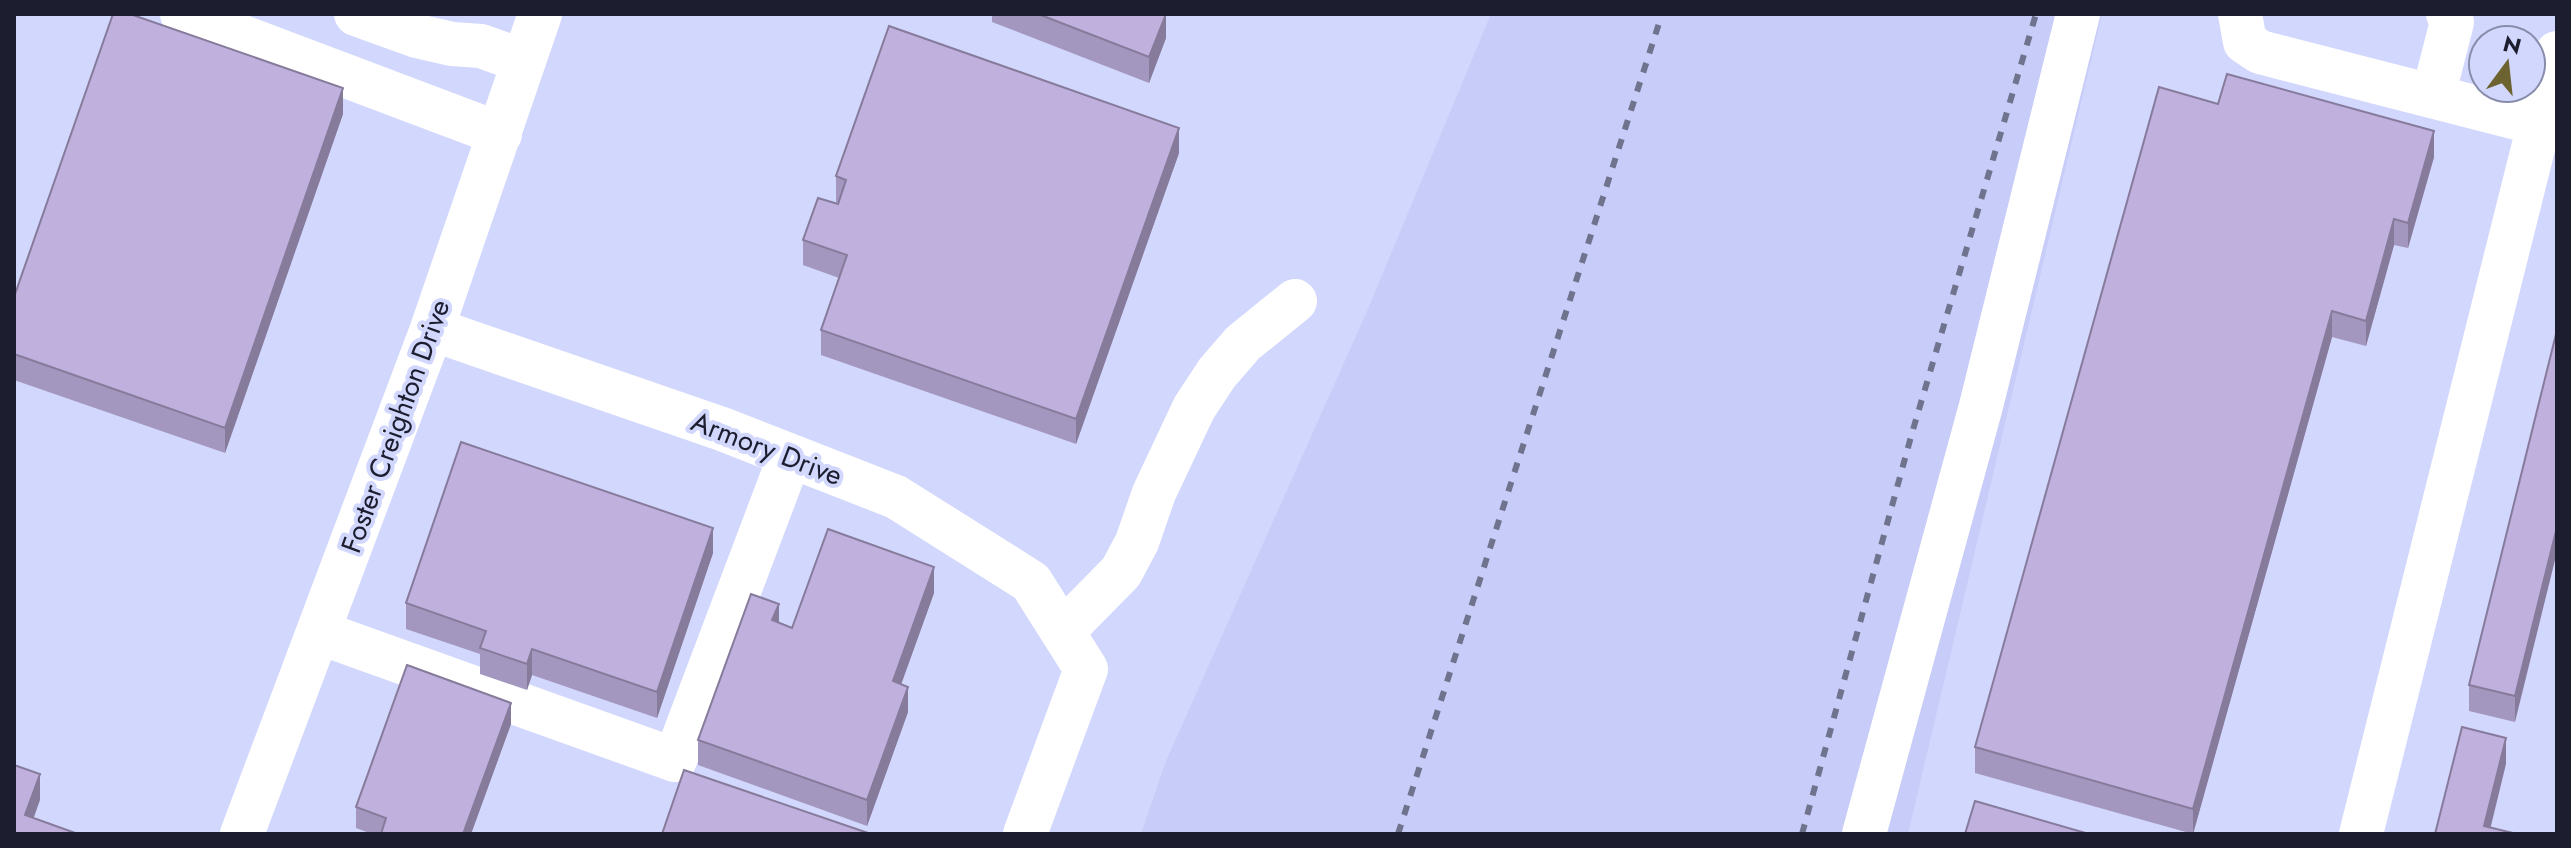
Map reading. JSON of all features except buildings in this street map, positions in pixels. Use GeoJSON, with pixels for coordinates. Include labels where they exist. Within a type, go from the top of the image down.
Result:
{"type":"FeatureCollection","features":[{"type":"Feature","properties":{"kind":"street"},"geometry":{"type":"LineString","coordinates":[[182,14],[500,134]]}},
{"type":"Feature","properties":{"kind":"street"},"geometry":{"type":"LineString","coordinates":[[356,14],[417,36],[452,44],[481,46],[523,61]]}},
{"type":"Feature","properties":{"kind":"street","name":"Foster Creighton Drive"},"geometry":{"type":"LineString","coordinates":[[242,834],[432,329],[540,14]]}},
{"type":"Feature","properties":{"kind":"street"},"geometry":{"type":"LineString","coordinates":[[1864,834],[1981,406],[2078,14]]}},
{"type":"Feature","properties":{"kind":"street"},"geometry":{"type":"LineString","coordinates":[[2240,14],[2245,42],[2260,52],[2540,124]]}},
{"type":"Feature","properties":{"kind":"street"},"geometry":{"type":"LineString","coordinates":[[2433,96],[2452,22],[2448,14]]}},
{"type":"Feature","properties":{"kind":"street"},"geometry":{"type":"LineString","coordinates":[[2361,834],[2557,53]]}},
{"type":"Feature","properties":{"kind":"street"},"geometry":{"type":"LineString","coordinates":[[1063,631],[1121,572],[1137,542],[1154,493],[1194,408],[1217,373],[1243,343],[1295,301]]}},
{"type":"Feature","properties":{"kind":"street","name":"Armory Drive"},"geometry":{"type":"LineString","coordinates":[[432,329],[722,429],[896,497],[1031,582],[1086,669],[1025,834]]}},
{"type":"Feature","properties":{"kind":"street"},"geometry":{"type":"LineString","coordinates":[[318,632],[675,760],[790,456]]}},
{"type":"Feature","properties":{"kind":"shaded area"},"geometry":{"type":"Polygon","coordinates":[[[1491,14],[2102,14],[1908,834],[1141,834],[1166,761],[1368,309],[1491,14]]]}},
{"type":"Feature","properties":{"kind":"railway"},"geometry":{"type":"LineString","coordinates":[[1398,834],[1662,14]]}},
{"type":"Feature","properties":{"kind":"railway"},"geometry":{"type":"LineString","coordinates":[[1802,834],[1912,433],[2036,14]]}}]}
